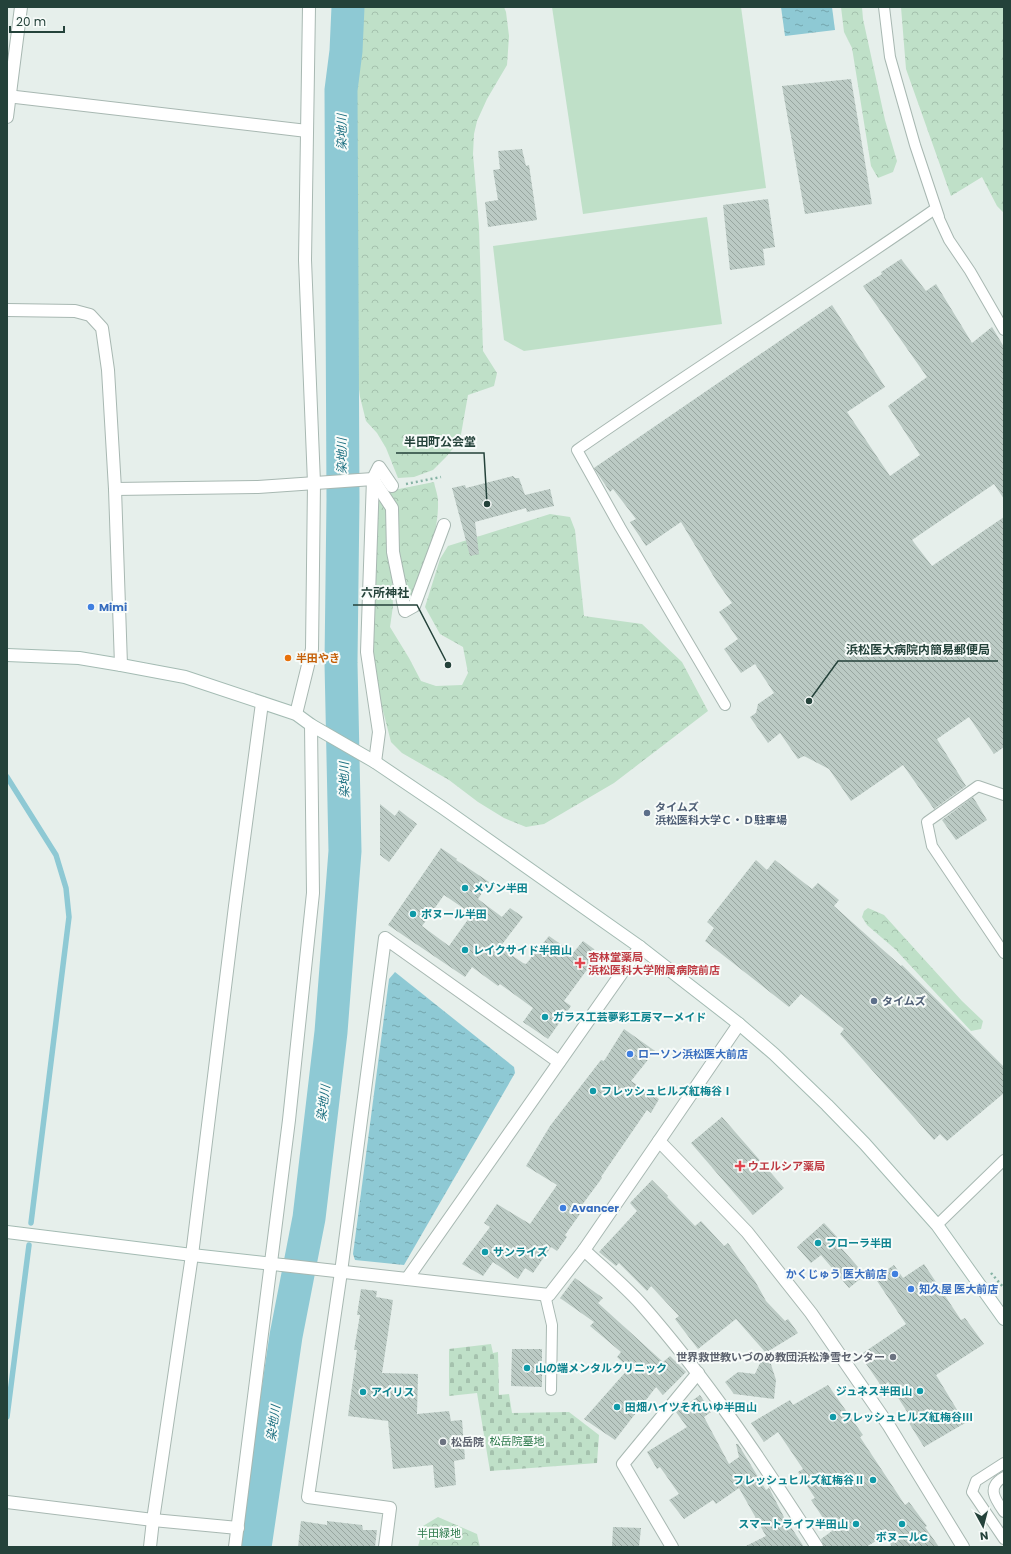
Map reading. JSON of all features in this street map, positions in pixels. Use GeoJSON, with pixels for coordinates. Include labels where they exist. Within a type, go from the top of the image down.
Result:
{"type":"FeatureCollection","features":[{"type":"Feature","properties":{"kind":"street"},"geometry":{"type":"LineString","coordinates":[[7,117],[8,97],[21,7]]}},
{"type":"Feature","properties":{"kind":"street"},"geometry":{"type":"LineString","coordinates":[[296,714],[312,650],[318,483],[305,260],[309,7]]}},
{"type":"Feature","properties":{"kind":"street"},"geometry":{"type":"LineString","coordinates":[[8,97],[307,131]]}},
{"type":"Feature","properties":{"kind":"street"},"geometry":{"type":"LineString","coordinates":[[7,310],[75,311],[90,315],[102,328],[108,370],[115,489],[121,664]]}},
{"type":"Feature","properties":{"kind":"street"},"geometry":{"type":"LineString","coordinates":[[374,762],[379,732],[367,652],[369,480],[379,467],[392,486]]}},
{"type":"Feature","properties":{"kind":"street"},"geometry":{"type":"LineString","coordinates":[[115,489],[258,487],[369,480]]}},
{"type":"Feature","properties":{"kind":"street"},"geometry":{"type":"LineString","coordinates":[[369,480],[392,508],[393,552],[405,611],[414,606],[444,524]]}},
{"type":"Feature","properties":{"kind":"street"},"geometry":{"type":"LineString","coordinates":[[7,655],[79,658],[121,664],[185,677],[296,714],[311,725],[374,762],[443,808],[640,947],[739,1024],[774,1054],[865,1144],[937,1225],[1004,1319]]}},
{"type":"Feature","properties":{"kind":"street"},"geometry":{"type":"LineString","coordinates":[[150,1547],[192,1255],[234,914],[262,703]]}},
{"type":"Feature","properties":{"kind":"street"},"geometry":{"type":"LineString","coordinates":[[235,1547],[276,1264],[289,1120],[313,893],[311,725]]}},
{"type":"Feature","properties":{"kind":"street"},"geometry":{"type":"LineString","coordinates":[[385,1547],[390,1508],[308,1497],[341,1272],[385,938],[559,1062]]}},
{"type":"Feature","properties":{"kind":"street"},"geometry":{"type":"LineString","coordinates":[[407,1279],[640,947]]}},
{"type":"Feature","properties":{"kind":"street"},"geometry":{"type":"LineString","coordinates":[[7,1232],[192,1255],[549,1295],[584,1250],[739,1024]]}},
{"type":"Feature","properties":{"kind":"street"},"geometry":{"type":"LineString","coordinates":[[659,1141],[747,1232],[811,1313],[889,1426],[963,1547]]}},
{"type":"Feature","properties":{"kind":"street"},"geometry":{"type":"LineString","coordinates":[[584,1250],[640,1303],[698,1373],[775,1482],[817,1547]]}},
{"type":"Feature","properties":{"kind":"street"},"geometry":{"type":"LineString","coordinates":[[672,1547],[623,1464],[698,1373]]}},
{"type":"Feature","properties":{"kind":"street"},"geometry":{"type":"LineString","coordinates":[[7,1502],[153,1520],[238,1528]]}},
{"type":"Feature","properties":{"kind":"lane"},"geometry":{"type":"LineString","coordinates":[[884,7],[890,57],[915,145],[939,217],[935,209]]}},
{"type":"Feature","properties":{"kind":"lane"},"geometry":{"type":"LineString","coordinates":[[935,209],[949,240],[970,271],[1004,330]]}},
{"type":"Feature","properties":{"kind":"lane"},"geometry":{"type":"LineString","coordinates":[[725,705],[620,527],[577,450],[755,329],[845,272],[935,209]]}},
{"type":"Feature","properties":{"kind":"lane"},"geometry":{"type":"LineString","coordinates":[[1004,795],[978,786],[926,822],[932,846],[1004,953]]}},
{"type":"Feature","properties":{"kind":"lane"},"geometry":{"type":"LineString","coordinates":[[937,1225],[1004,1160]]}},
{"type":"Feature","properties":{"kind":"lane"},"geometry":{"type":"LineString","coordinates":[[545,1295],[552,1325],[552,1390]]}},
{"type":"Feature","properties":{"kind":"lane"},"geometry":{"type":"LineString","coordinates":[[1004,1463],[976,1481],[972,1492],[1004,1539]]}},
{"type":"Feature","properties":{"kind":"lane"},"geometry":{"type":"LineString","coordinates":[[1004,1477],[1000,1479],[994,1488],[994,1496],[1004,1512]]}},
{"type":"Feature","properties":{"kind":"path"},"geometry":{"type":"LineString","coordinates":[[392,486],[441,477]]}},
{"type":"Feature","properties":{"kind":"green space"},"geometry":{"type":"Polygon","coordinates":[[[355,7],[504,7],[506,12],[509,36],[507,65],[487,99],[477,121],[474,134],[473,154],[479,226],[483,351],[497,373],[494,386],[468,395],[460,440],[433,470],[414,477],[398,478],[386,448],[377,433],[366,421],[360,397],[351,328],[348,221],[348,90],[355,44],[355,7]]]}},
{"type":"Feature","properties":{"kind":"green space"},"geometry":{"type":"Polygon","coordinates":[[[552,7],[741,7],[766,188],[583,214],[552,7]]]}},
{"type":"Feature","properties":{"kind":"green space"},"geometry":{"type":"Polygon","coordinates":[[[841,7],[862,7],[863,19],[885,120],[897,161],[893,172],[878,178],[871,166],[852,48],[844,32],[841,7]]]}},
{"type":"Feature","properties":{"kind":"green space"},"geometry":{"type":"Polygon","coordinates":[[[901,7],[1004,7],[1004,213],[997,206],[982,177],[951,196],[906,69],[901,7]]]}},
{"type":"Feature","properties":{"kind":"green space"},"geometry":{"type":"Polygon","coordinates":[[[707,217],[722,324],[524,351],[504,340],[493,246],[707,217]]]}},
{"type":"Feature","properties":{"kind":"green space"},"geometry":{"type":"Polygon","coordinates":[[[434,482],[438,496],[436,528],[429,554],[409,605],[403,589],[389,495],[394,490],[434,482]]]}},
{"type":"Feature","properties":{"kind":"green space"},"geometry":{"type":"Polygon","coordinates":[[[377,493],[387,512],[393,606],[390,627],[421,681],[436,686],[462,685],[468,673],[463,647],[440,634],[425,607],[440,559],[448,546],[550,514],[570,517],[575,530],[584,616],[642,624],[682,662],[708,711],[614,783],[544,824],[526,827],[504,818],[478,802],[449,780],[402,753],[391,742],[381,703],[372,654],[377,493]]]}},
{"type":"Feature","properties":{"kind":"green space"},"geometry":{"type":"Polygon","coordinates":[[[868,908],[884,915],[962,1001],[983,1021],[981,1029],[971,1031],[895,949],[867,925],[862,917],[864,911],[868,908]]]}},
{"type":"Feature","properties":{"kind":"green space","name":"松岳院墓地"},"geometry":{"type":"Polygon","coordinates":[[[491,1344],[493,1353],[498,1352],[499,1395],[509,1394],[512,1413],[569,1412],[599,1435],[597,1463],[490,1471],[477,1393],[449,1396],[449,1349],[491,1344]]]}},
{"type":"Feature","properties":{"kind":"green space","name":"半田緑地"},"geometry":{"type":"Polygon","coordinates":[[[438,1517],[477,1534],[480,1547],[418,1547],[423,1526],[438,1517]]]}},
{"type":"Feature","properties":{"kind":"water"},"geometry":{"type":"Polygon","coordinates":[[[781,7],[832,7],[835,30],[785,36],[781,7]]]}},
{"type":"Feature","properties":{"kind":"water"},"geometry":{"type":"Polygon","coordinates":[[[395,972],[514,1067],[515,1073],[404,1265],[355,1260],[353,1254],[389,979],[395,972]]]}},
{"type":"Feature","properties":{"kind":"building"},"geometry":{"type":"Polygon","coordinates":[[[851,79],[872,204],[805,214],[782,86],[851,79]]]}},
{"type":"Feature","properties":{"kind":"building"},"geometry":{"type":"Polygon","coordinates":[[[522,149],[526,166],[529,165],[537,220],[488,227],[485,202],[498,200],[493,170],[500,169],[498,151],[522,149]]]}},
{"type":"Feature","properties":{"kind":"building"},"geometry":{"type":"Polygon","coordinates":[[[768,199],[775,247],[763,249],[765,265],[730,270],[723,205],[768,199]]]}},
{"type":"Feature","properties":{"kind":"building"},"geometry":{"type":"Polygon","coordinates":[[[901,259],[926,291],[936,284],[972,343],[992,327],[1004,347],[1004,499],[994,484],[912,540],[932,566],[1004,517],[1004,747],[994,754],[969,717],[937,739],[966,786],[934,809],[903,765],[851,801],[829,769],[804,756],[798,759],[780,733],[768,743],[750,717],[756,713],[758,704],[774,693],[755,664],[741,673],[724,649],[738,639],[719,612],[732,603],[717,582],[681,522],[646,546],[630,522],[636,519],[613,489],[610,492],[594,468],[832,305],[885,387],[847,412],[890,476],[920,455],[888,406],[927,377],[863,286],[882,274],[881,272],[901,259]]]}},
{"type":"Feature","properties":{"kind":"building"},"geometry":{"type":"Polygon","coordinates":[[[513,476],[515,478],[519,478],[525,495],[550,489],[554,506],[527,512],[526,508],[475,522],[479,554],[470,556],[452,488],[465,485],[466,488],[513,476]]]}},
{"type":"Feature","properties":{"kind":"building"},"geometry":{"type":"Polygon","coordinates":[[[973,797],[987,820],[956,840],[942,820],[973,797]]]}},
{"type":"Feature","properties":{"kind":"building"},"geometry":{"type":"Polygon","coordinates":[[[380,804],[395,816],[399,810],[417,824],[389,862],[380,855],[380,804]]]}},
{"type":"Feature","properties":{"kind":"building"},"geometry":{"type":"Polygon","coordinates":[[[441,848],[489,882],[478,899],[502,917],[510,908],[523,917],[500,947],[526,964],[549,936],[573,953],[583,941],[594,949],[597,955],[596,962],[589,967],[564,1001],[571,1006],[548,1039],[523,1022],[533,1008],[500,984],[498,986],[472,967],[465,977],[388,925],[441,848]],[[444,895],[422,926],[449,946],[472,914],[444,895]]]}},
{"type":"Feature","properties":{"kind":"building","name":"タイムズ"},"geometry":{"type":"Polygon","coordinates":[[[756,860],[767,870],[775,860],[812,889],[818,883],[839,900],[834,906],[901,966],[902,965],[1004,1067],[1004,1093],[947,1141],[940,1134],[934,1140],[840,1034],[844,1029],[801,994],[789,1007],[705,941],[714,928],[707,922],[756,860]]]}},
{"type":"Feature","properties":{"kind":"building"},"geometry":{"type":"Polygon","coordinates":[[[624,1029],[655,1051],[631,1081],[659,1099],[651,1113],[647,1110],[601,1177],[602,1178],[582,1205],[585,1207],[565,1235],[567,1237],[557,1251],[551,1247],[533,1273],[525,1268],[518,1279],[493,1262],[483,1276],[462,1264],[490,1227],[484,1223],[497,1204],[530,1224],[557,1185],[526,1166],[550,1126],[601,1060],[604,1061],[624,1029]]]}},
{"type":"Feature","properties":{"kind":"building"},"geometry":{"type":"Polygon","coordinates":[[[722,1117],[784,1188],[753,1215],[691,1143],[722,1117]]]}},
{"type":"Feature","properties":{"kind":"building"},"geometry":{"type":"Polygon","coordinates":[[[652,1180],[695,1226],[701,1221],[724,1246],[728,1243],[755,1281],[766,1301],[785,1321],[788,1319],[798,1333],[767,1352],[776,1380],[774,1399],[734,1394],[725,1382],[738,1372],[755,1374],[765,1352],[736,1319],[698,1349],[675,1319],[679,1316],[651,1286],[647,1291],[619,1263],[616,1266],[599,1252],[637,1211],[630,1203],[652,1180]]]}},
{"type":"Feature","properties":{"kind":"building"},"geometry":{"type":"Polygon","coordinates":[[[824,1223],[839,1239],[836,1242],[865,1275],[849,1288],[821,1255],[811,1263],[797,1247],[824,1223]]]}},
{"type":"Feature","properties":{"kind":"building"},"geometry":{"type":"Polygon","coordinates":[[[924,1264],[961,1320],[965,1318],[984,1344],[936,1375],[965,1423],[924,1447],[909,1423],[913,1421],[888,1382],[882,1387],[860,1355],[906,1324],[875,1278],[894,1265],[903,1278],[924,1264]]]}},
{"type":"Feature","properties":{"kind":"building"},"geometry":{"type":"Polygon","coordinates":[[[575,1278],[603,1298],[598,1303],[663,1362],[670,1356],[686,1372],[663,1395],[656,1387],[615,1440],[584,1419],[629,1368],[617,1357],[621,1352],[590,1326],[594,1322],[560,1298],[575,1278]]]}},
{"type":"Feature","properties":{"kind":"building"},"geometry":{"type":"Polygon","coordinates":[[[361,1289],[377,1291],[376,1297],[393,1300],[382,1373],[418,1374],[417,1414],[449,1411],[451,1421],[462,1420],[465,1459],[454,1461],[456,1485],[435,1488],[433,1465],[393,1469],[388,1421],[348,1416],[357,1350],[354,1350],[360,1315],[357,1315],[361,1289]]]}},
{"type":"Feature","properties":{"kind":"building","name":"山の端メンタルクリニック"},"geometry":{"type":"Polygon","coordinates":[[[512,1349],[542,1349],[542,1387],[511,1386],[512,1349]]]}},
{"type":"Feature","properties":{"kind":"building"},"geometry":{"type":"Polygon","coordinates":[[[828,1385],[863,1435],[860,1437],[905,1505],[909,1502],[927,1526],[925,1527],[939,1547],[892,1547],[886,1535],[866,1547],[824,1547],[821,1539],[832,1531],[811,1500],[815,1498],[798,1472],[803,1469],[778,1432],[764,1442],[751,1423],[790,1400],[793,1405],[828,1385]]]}},
{"type":"Feature","properties":{"kind":"building"},"geometry":{"type":"Polygon","coordinates":[[[700,1395],[711,1412],[704,1417],[729,1464],[739,1457],[736,1444],[738,1444],[766,1490],[769,1488],[788,1525],[789,1524],[804,1547],[744,1547],[766,1536],[739,1488],[716,1504],[713,1500],[684,1519],[669,1500],[679,1494],[660,1467],[657,1469],[647,1452],[687,1427],[676,1412],[700,1395]]]}},
{"type":"Feature","properties":{"kind":"building"},"geometry":{"type":"Polygon","coordinates":[[[301,1521],[327,1525],[327,1521],[362,1525],[363,1530],[377,1530],[375,1547],[298,1547],[301,1521]]]}},
{"type":"Feature","properties":{"kind":"building"},"geometry":{"type":"Polygon","coordinates":[[[613,1527],[641,1528],[639,1547],[612,1547],[613,1527]]]}},
{"type":"Feature","properties":{"kind":"waterway","name":"染地川"},"geometry":{"type":"LineString","coordinates":[[255,1547],[286,1336],[309,1218],[331,1032],[345,851],[341,663],[343,499],[341,90],[346,51],[348,7]]}},
{"type":"Feature","properties":{"kind":"waterway"},"geometry":{"type":"LineString","coordinates":[[7,777],[56,855],[66,888],[69,917],[31,1223]]}},
{"type":"Feature","properties":{"kind":"waterway"},"geometry":{"type":"LineString","coordinates":[[7,1417],[29,1245]]}},
{"type":"Feature","properties":{"kind":"place","name":"半田町公会堂"},"geometry":{"type":"Point","coordinates":[487,504]}},
{"type":"Feature","properties":{"kind":"place","name":"Mimi"},"geometry":{"type":"Point","coordinates":[91,607]}},
{"type":"Feature","properties":{"kind":"place","name":"半田やき"},"geometry":{"type":"Point","coordinates":[288,658]}},
{"type":"Feature","properties":{"kind":"place","name":"六所神社"},"geometry":{"type":"Point","coordinates":[448,665]}},
{"type":"Feature","properties":{"kind":"place","name":"浜松医大病院内簡易郵便局"},"geometry":{"type":"Point","coordinates":[809,701]}},
{"type":"Feature","properties":{"kind":"place","name":"タイムズ 浜松医科大学Ｃ・Ｄ駐車場"},"geometry":{"type":"Point","coordinates":[647,813]}},
{"type":"Feature","properties":{"kind":"place","name":"メゾン半田"},"geometry":{"type":"Point","coordinates":[465,888]}},
{"type":"Feature","properties":{"kind":"place","name":"ポヌール半田"},"geometry":{"type":"Point","coordinates":[413,914]}},
{"type":"Feature","properties":{"kind":"place","name":"レイクサイド半田山"},"geometry":{"type":"Point","coordinates":[465,950]}},
{"type":"Feature","properties":{"kind":"place","name":"杏林堂薬局 浜松医科大学附属病院前店"},"geometry":{"type":"Point","coordinates":[580,963]}},
{"type":"Feature","properties":{"kind":"place","name":"タイムズ"},"geometry":{"type":"Point","coordinates":[874,1001]}},
{"type":"Feature","properties":{"kind":"place","name":"ガラス工芸夢彩工房マーメイド"},"geometry":{"type":"Point","coordinates":[545,1017]}},
{"type":"Feature","properties":{"kind":"place","name":"ローソン浜松医大前店"},"geometry":{"type":"Point","coordinates":[630,1054]}},
{"type":"Feature","properties":{"kind":"place","name":"フレッシュヒルズ紅梅谷Ⅰ"},"geometry":{"type":"Point","coordinates":[593,1091]}},
{"type":"Feature","properties":{"kind":"place","name":"ウエルシア薬局"},"geometry":{"type":"Point","coordinates":[740,1166]}},
{"type":"Feature","properties":{"kind":"place","name":"Avancer"},"geometry":{"type":"Point","coordinates":[563,1208]}},
{"type":"Feature","properties":{"kind":"place","name":"フローラ半田"},"geometry":{"type":"Point","coordinates":[818,1243]}},
{"type":"Feature","properties":{"kind":"place","name":"サンライズ"},"geometry":{"type":"Point","coordinates":[485,1252]}},
{"type":"Feature","properties":{"kind":"place","name":"かくじゅう 医大前店"},"geometry":{"type":"Point","coordinates":[895,1274]}},
{"type":"Feature","properties":{"kind":"place","name":"知久屋 医大前店"},"geometry":{"type":"Point","coordinates":[911,1289]}},
{"type":"Feature","properties":{"kind":"place","name":"世界救世教いづのめ教団浜松浄雪センター"},"geometry":{"type":"Point","coordinates":[893,1357]}},
{"type":"Feature","properties":{"kind":"place","name":"山の端メンタルクリニック"},"geometry":{"type":"Point","coordinates":[527,1368]}},
{"type":"Feature","properties":{"kind":"place","name":"ジュネス半田山"},"geometry":{"type":"Point","coordinates":[920,1391]}},
{"type":"Feature","properties":{"kind":"place","name":"アイリス"},"geometry":{"type":"Point","coordinates":[363,1392]}},
{"type":"Feature","properties":{"kind":"place","name":"田畑ハイツそれいゆ半田山"},"geometry":{"type":"Point","coordinates":[617,1407]}},
{"type":"Feature","properties":{"kind":"place","name":"フレッシュヒルズ紅梅谷Ⅲ"},"geometry":{"type":"Point","coordinates":[833,1417]}},
{"type":"Feature","properties":{"kind":"place","name":"松岳院"},"geometry":{"type":"Point","coordinates":[443,1442]}},
{"type":"Feature","properties":{"kind":"place","name":"フレッシュヒルズ紅梅谷Ⅱ"},"geometry":{"type":"Point","coordinates":[873,1480]}},
{"type":"Feature","properties":{"kind":"place","name":"スマートライフ半田山"},"geometry":{"type":"Point","coordinates":[856,1524]}},
{"type":"Feature","properties":{"kind":"place","name":"ボヌールC"},"geometry":{"type":"Point","coordinates":[902,1524]}}]}
